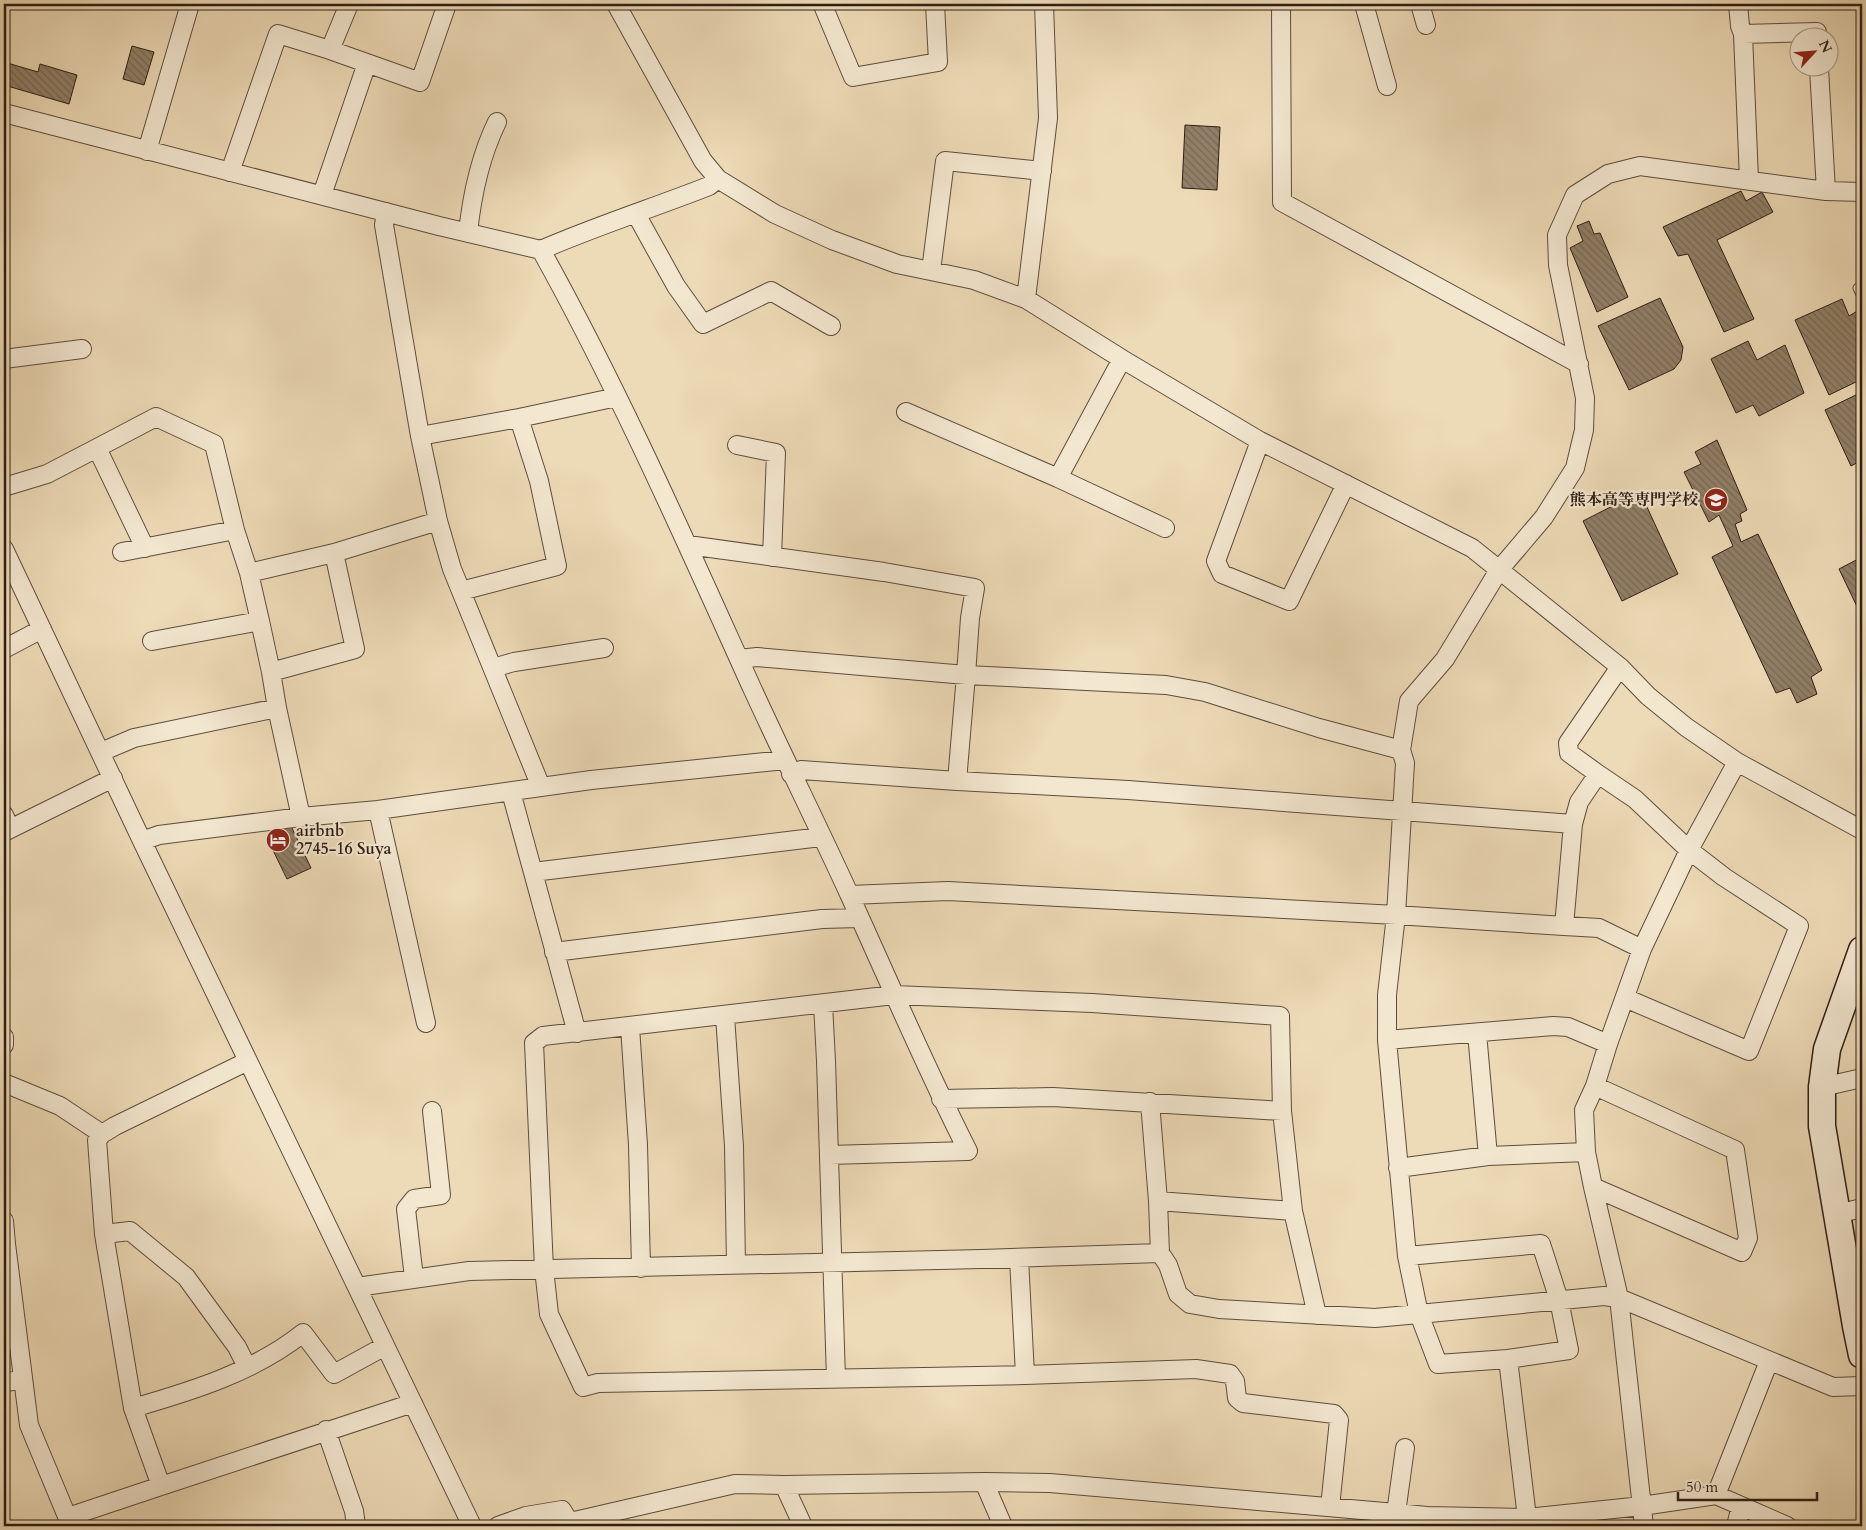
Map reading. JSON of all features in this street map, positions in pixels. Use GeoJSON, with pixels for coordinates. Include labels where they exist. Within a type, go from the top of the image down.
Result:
{"type":"FeatureCollection","features":[{"type":"Feature","properties":{"kind":"street"},"geometry":{"type":"LineString","coordinates":[[147,151],[190,4]]}},
{"type":"Feature","properties":{"kind":"street"},"geometry":{"type":"LineString","coordinates":[[330,50],[349,4]]}},
{"type":"Feature","properties":{"kind":"street"},"geometry":{"type":"LineString","coordinates":[[230,172],[278,34],[420,82],[447,4]]}},
{"type":"Feature","properties":{"kind":"street"},"geometry":{"type":"LineString","coordinates":[[616,4],[689,136],[704,161],[718,179],[775,214],[832,240],[897,264],[974,280],[1026,298],[1122,359],[1260,441],[1472,548],[1620,667],[1648,696],[1686,727],[1737,762],[1862,830]]}},
{"type":"Feature","properties":{"kind":"street"},"geometry":{"type":"LineString","coordinates":[[824,4],[853,77],[938,62],[935,4]]}},
{"type":"Feature","properties":{"kind":"street"},"geometry":{"type":"LineString","coordinates":[[1026,298],[1048,118],[1044,4]]}},
{"type":"Feature","properties":{"kind":"street"},"geometry":{"type":"LineString","coordinates":[[1281,4],[1282,202],[1579,364]]}},
{"type":"Feature","properties":{"kind":"street"},"geometry":{"type":"LineString","coordinates":[[1364,4],[1387,86]]}},
{"type":"Feature","properties":{"kind":"street"},"geometry":{"type":"LineString","coordinates":[[1420,4],[1426,25]]}},
{"type":"Feature","properties":{"kind":"street"},"geometry":{"type":"LineString","coordinates":[[1738,4],[1740,26],[1743,34],[1749,180]]}},
{"type":"Feature","properties":{"kind":"street"},"geometry":{"type":"LineString","coordinates":[[1743,34],[1788,33]]}},
{"type":"Feature","properties":{"kind":"street"},"geometry":{"type":"LineString","coordinates":[[322,195],[367,63]]}},
{"type":"Feature","properties":{"kind":"street"},"geometry":{"type":"LineString","coordinates":[[1820,78],[1826,191]]}},
{"type":"Feature","properties":{"kind":"street"},"geometry":{"type":"LineString","coordinates":[[4,113],[468,233],[541,250],[709,186],[718,179]]}},
{"type":"Feature","properties":{"kind":"street"},"geometry":{"type":"LineString","coordinates":[[468,233],[472,197],[486,143],[497,122]]}},
{"type":"Feature","properties":{"kind":"street"},"geometry":{"type":"LineString","coordinates":[[931,271],[945,161],[1042,171]]}},
{"type":"Feature","properties":{"kind":"street"},"geometry":{"type":"LineString","coordinates":[[1407,1256],[1541,1244],[1559,1300],[1569,1350],[1508,1359],[1438,1364],[1419,1314],[1407,1256],[1387,1040],[1387,995],[1396,915],[1405,763],[1401,750],[1409,701],[1445,659],[1499,570],[1544,517],[1575,468],[1584,430],[1585,398],[1558,265],[1557,235],[1575,195],[1608,174],[1640,166],[1826,191],[1862,192]]}},
{"type":"Feature","properties":{"kind":"street"},"geometry":{"type":"LineString","coordinates":[[386,212],[384,226],[420,436],[438,521],[452,569],[541,787]]}},
{"type":"Feature","properties":{"kind":"street"},"geometry":{"type":"LineString","coordinates":[[636,214],[676,286],[703,324],[771,291],[831,326]]}},
{"type":"Feature","properties":{"kind":"street"},"geometry":{"type":"LineString","coordinates":[[541,250],[588,335],[688,545],[788,767],[850,895],[941,1099],[968,1151],[829,1155]]}},
{"type":"Feature","properties":{"kind":"street"},"geometry":{"type":"LineString","coordinates":[[5,356],[82,349]]}},
{"type":"Feature","properties":{"kind":"street"},"geometry":{"type":"LineString","coordinates":[[1058,478],[1122,359]]}},
{"type":"Feature","properties":{"kind":"street"},"geometry":{"type":"LineString","coordinates":[[420,436],[519,418],[617,397]]}},
{"type":"Feature","properties":{"kind":"street"},"geometry":{"type":"LineString","coordinates":[[906,412],[1058,478],[1165,528]]}},
{"type":"Feature","properties":{"kind":"street"},"geometry":{"type":"LineString","coordinates":[[4,487],[47,474],[156,417],[214,444],[235,530],[249,573],[301,817]]}},
{"type":"Feature","properties":{"kind":"street"},"geometry":{"type":"LineString","coordinates":[[461,591],[557,566],[538,481],[519,418]]}},
{"type":"Feature","properties":{"kind":"street"},"geometry":{"type":"LineString","coordinates":[[1260,441],[1216,561],[1222,574],[1289,601],[1346,484]]}},
{"type":"Feature","properties":{"kind":"street"},"geometry":{"type":"LineString","coordinates":[[738,445],[776,453],[772,557]]}},
{"type":"Feature","properties":{"kind":"street"},"geometry":{"type":"LineString","coordinates":[[97,448],[144,548]]}},
{"type":"Feature","properties":{"kind":"street"},"geometry":{"type":"LineString","coordinates":[[249,573],[334,554],[438,521]]}},
{"type":"Feature","properties":{"kind":"street"},"geometry":{"type":"LineString","coordinates":[[122,552],[235,530]]}},
{"type":"Feature","properties":{"kind":"street"},"geometry":{"type":"LineString","coordinates":[[688,545],[884,572],[976,588],[970,618],[957,781]]}},
{"type":"Feature","properties":{"kind":"street"},"geometry":{"type":"LineString","coordinates":[[4,549],[142,841],[472,1526]]}},
{"type":"Feature","properties":{"kind":"street"},"geometry":{"type":"LineString","coordinates":[[271,672],[355,649],[334,554]]}},
{"type":"Feature","properties":{"kind":"street"},"geometry":{"type":"LineString","coordinates":[[152,641],[260,621]]}},
{"type":"Feature","properties":{"kind":"street"},"geometry":{"type":"LineString","coordinates":[[4,648],[42,628]]}},
{"type":"Feature","properties":{"kind":"street"},"geometry":{"type":"LineString","coordinates":[[493,668],[514,662],[604,648]]}},
{"type":"Feature","properties":{"kind":"street"},"geometry":{"type":"LineString","coordinates":[[740,659],[757,657],[966,675],[1166,685],[1205,692],[1320,728],[1401,750]]}},
{"type":"Feature","properties":{"kind":"street"},"geometry":{"type":"LineString","coordinates":[[1620,667],[1568,743],[1569,753],[1635,799],[1688,850],[1724,877],[1799,926],[1750,1051],[1625,998]]}},
{"type":"Feature","properties":{"kind":"street"},"geometry":{"type":"LineString","coordinates":[[101,752],[134,738],[277,708]]}},
{"type":"Feature","properties":{"kind":"street"},"geometry":{"type":"LineString","coordinates":[[1644,1526],[1618,1298],[1586,1152],[1584,1110],[1595,1086],[1642,949],[1688,850],[1737,762]]}},
{"type":"Feature","properties":{"kind":"street"},"geometry":{"type":"LineString","coordinates":[[142,841],[159,835],[301,817],[378,810],[591,780],[788,767],[801,770],[957,781],[1128,790],[1401,809],[1573,824]]}},
{"type":"Feature","properties":{"kind":"street"},"geometry":{"type":"LineString","coordinates":[[1564,926],[1573,824],[1579,802],[1598,774]]}},
{"type":"Feature","properties":{"kind":"street"},"geometry":{"type":"LineString","coordinates":[[6,825],[113,778]]}},
{"type":"Feature","properties":{"kind":"street"},"geometry":{"type":"LineString","coordinates":[[511,792],[577,1033]]}},
{"type":"Feature","properties":{"kind":"street"},"geometry":{"type":"LineString","coordinates":[[378,810],[426,1023]]}},
{"type":"Feature","properties":{"kind":"street"},"geometry":{"type":"LineString","coordinates":[[533,872],[821,837]]}},
{"type":"Feature","properties":{"kind":"street"},"geometry":{"type":"LineString","coordinates":[[850,895],[948,891],[1599,928],[1642,949]]}},
{"type":"Feature","properties":{"kind":"street"},"geometry":{"type":"LineString","coordinates":[[554,952],[822,919],[860,918]]}},
{"type":"Feature","properties":{"kind":"street"},"geometry":{"type":"LineString","coordinates":[[1862,950],[1827,1049],[1822,1087],[1822,1126],[1859,1326],[1862,1355]]}},
{"type":"Feature","properties":{"kind":"street"},"geometry":{"type":"LineString","coordinates":[[1317,1315],[1293,1211],[1282,1111],[1280,1016],[1092,1003],[894,995],[544,1036],[534,1043],[544,1269],[549,1314],[583,1387],[598,1383],[836,1379],[1196,1369],[1230,1374],[1236,1381],[1237,1398],[1243,1403],[1334,1414],[1339,1420],[1330,1507]]}},
{"type":"Feature","properties":{"kind":"street"},"geometry":{"type":"LineString","coordinates":[[822,1004],[836,1379]]}},
{"type":"Feature","properties":{"kind":"street"},"geometry":{"type":"LineString","coordinates":[[725,1016],[734,1146],[736,1265]]}},
{"type":"Feature","properties":{"kind":"street"},"geometry":{"type":"LineString","coordinates":[[630,1027],[638,1145],[641,1268]]}},
{"type":"Feature","properties":{"kind":"street"},"geometry":{"type":"LineString","coordinates":[[1387,1040],[1568,1027],[1608,1044]]}},
{"type":"Feature","properties":{"kind":"street"},"geometry":{"type":"LineString","coordinates":[[1477,1033],[1488,1156]]}},
{"type":"Feature","properties":{"kind":"street"},"geometry":{"type":"LineString","coordinates":[[4,1036],[4,1045]]}},
{"type":"Feature","properties":{"kind":"street"},"geometry":{"type":"LineString","coordinates":[[161,1486],[134,1408],[104,1234],[97,1140],[102,1134],[115,1126],[248,1062]]}},
{"type":"Feature","properties":{"kind":"street"},"geometry":{"type":"LineString","coordinates":[[1822,1087],[1862,1078]]}},
{"type":"Feature","properties":{"kind":"street"},"geometry":{"type":"LineString","coordinates":[[4,1083],[60,1106],[102,1134]]}},
{"type":"Feature","properties":{"kind":"street"},"geometry":{"type":"LineString","coordinates":[[1593,1187],[1742,1252],[1748,1238],[1735,1150],[1595,1086]]}},
{"type":"Feature","properties":{"kind":"street"},"geometry":{"type":"LineString","coordinates":[[941,1099],[1053,1097],[1282,1111]]}},
{"type":"Feature","properties":{"kind":"street"},"geometry":{"type":"LineString","coordinates":[[1150,1102],[1160,1253],[1168,1265],[1178,1294],[1190,1304],[1219,1309],[1375,1318],[1604,1296],[1618,1298],[1833,1387],[1862,1386]]}},
{"type":"Feature","properties":{"kind":"street"},"geometry":{"type":"LineString","coordinates":[[414,1278],[406,1209],[414,1199],[441,1195],[432,1111]]}},
{"type":"Feature","properties":{"kind":"street"},"geometry":{"type":"LineString","coordinates":[[1398,1168],[1488,1156],[1586,1152]]}},
{"type":"Feature","properties":{"kind":"street"},"geometry":{"type":"LineString","coordinates":[[1158,1201],[1293,1211]]}},
{"type":"Feature","properties":{"kind":"street"},"geometry":{"type":"LineString","coordinates":[[1837,1214],[1862,1208]]}},
{"type":"Feature","properties":{"kind":"street"},"geometry":{"type":"LineString","coordinates":[[4,1221],[5,1244],[29,1425],[70,1522],[161,1486],[277,1449],[326,1430],[413,1403]]}},
{"type":"Feature","properties":{"kind":"street"},"geometry":{"type":"LineString","coordinates":[[104,1234],[130,1231],[186,1277],[237,1347],[247,1367]]}},
{"type":"Feature","properties":{"kind":"street"},"geometry":{"type":"LineString","coordinates":[[357,1286],[469,1271],[1160,1253]]}},
{"type":"Feature","properties":{"kind":"street"},"geometry":{"type":"LineString","coordinates":[[1019,1258],[1025,1374]]}},
{"type":"Feature","properties":{"kind":"street"},"geometry":{"type":"LineString","coordinates":[[134,1408],[213,1382],[247,1367],[289,1344],[302,1333],[334,1374],[385,1346]]}},
{"type":"Feature","properties":{"kind":"street"},"geometry":{"type":"LineString","coordinates":[[1508,1359],[1528,1522]]}},
{"type":"Feature","properties":{"kind":"street"},"geometry":{"type":"LineString","coordinates":[[1716,1495],[1769,1361]]}},
{"type":"Feature","properties":{"kind":"street"},"geometry":{"type":"LineString","coordinates":[[4,1382],[23,1380]]}},
{"type":"Feature","properties":{"kind":"street"},"geometry":{"type":"LineString","coordinates":[[326,1430],[354,1511],[356,1526]]}},
{"type":"Feature","properties":{"kind":"street"},"geometry":{"type":"LineString","coordinates":[[1396,1513],[1405,1448]]}},
{"type":"Feature","properties":{"kind":"street"},"geometry":{"type":"LineString","coordinates":[[984,1482],[1003,1526]]}},
{"type":"Feature","properties":{"kind":"street"},"geometry":{"type":"LineString","coordinates":[[498,1526],[526,1516],[562,1510],[571,1524],[735,1484],[984,1482],[1050,1483],[1330,1507],[1396,1513],[1426,1521],[1528,1522],[1716,1495],[1787,1526]]}},
{"type":"Feature","properties":{"kind":"street"},"geometry":{"type":"LineString","coordinates":[[784,1485],[803,1526]]}},
{"type":"Feature","properties":{"kind":"street"},"geometry":{"type":"LineString","coordinates":[[1736,1526],[1741,1506]]}},
{"type":"Feature","properties":{"kind":"lane"},"geometry":{"type":"LineString","coordinates":[[1862,287],[1858,288],[1862,296]]}},
{"type":"Feature","properties":{"kind":"building"},"geometry":{"type":"Polygon","coordinates":[[[132,46],[154,52],[144,85],[123,79],[132,46]]]}},
{"type":"Feature","properties":{"kind":"building"},"geometry":{"type":"Polygon","coordinates":[[[4,62],[38,72],[40,64],[77,75],[69,104],[4,85],[4,62]]]}},
{"type":"Feature","properties":{"kind":"building"},"geometry":{"type":"Polygon","coordinates":[[[1185,125],[1220,127],[1217,190],[1182,188],[1185,125]]]}},
{"type":"Feature","properties":{"kind":"building"},"geometry":{"type":"Polygon","coordinates":[[[1741,191],[1746,201],[1762,192],[1773,212],[1717,240],[1754,319],[1724,332],[1688,254],[1678,256],[1663,227],[1741,191]]]}},
{"type":"Feature","properties":{"kind":"building"},"geometry":{"type":"Polygon","coordinates":[[[1589,221],[1594,234],[1600,233],[1628,297],[1597,312],[1570,248],[1583,241],[1577,226],[1589,221]]]}},
{"type":"Feature","properties":{"kind":"building"},"geometry":{"type":"Polygon","coordinates":[[[1660,298],[1683,347],[1681,360],[1674,369],[1629,390],[1598,326],[1660,298]]]}},
{"type":"Feature","properties":{"kind":"building"},"geometry":{"type":"Polygon","coordinates":[[[1842,299],[1849,316],[1859,310],[1862,317],[1862,379],[1829,395],[1795,320],[1842,299]]]}},
{"type":"Feature","properties":{"kind":"building"},"geometry":{"type":"Polygon","coordinates":[[[1748,341],[1757,360],[1785,345],[1804,393],[1759,416],[1753,405],[1736,413],[1711,359],[1748,341]]]}},
{"type":"Feature","properties":{"kind":"building"},"geometry":{"type":"Polygon","coordinates":[[[1862,392],[1862,460],[1851,466],[1825,410],[1862,392]]]}},
{"type":"Feature","properties":{"kind":"building"},"geometry":{"type":"Polygon","coordinates":[[[1717,440],[1747,510],[1740,514],[1742,521],[1735,524],[1741,542],[1758,534],[1822,670],[1811,677],[1817,694],[1797,703],[1790,688],[1776,693],[1712,557],[1733,546],[1719,515],[1709,522],[1684,472],[1701,464],[1695,452],[1717,440]]]}},
{"type":"Feature","properties":{"kind":"building"},"geometry":{"type":"Polygon","coordinates":[[[1640,492],[1678,574],[1622,601],[1583,521],[1640,492]]]}},
{"type":"Feature","properties":{"kind":"building"},"geometry":{"type":"Polygon","coordinates":[[[1862,557],[1862,617],[1839,569],[1862,557]]]}},
{"type":"Feature","properties":{"kind":"building"},"geometry":{"type":"Polygon","coordinates":[[[291,826],[311,868],[287,879],[267,838],[291,826]]]}},
{"type":"Feature","properties":{"kind":"place","name":"熊本高等専門学校"},"geometry":{"type":"Point","coordinates":[1716,500]}},
{"type":"Feature","properties":{"kind":"place","name":"airbnb 2745-16 Suya"},"geometry":{"type":"Point","coordinates":[278,840]}}]}
